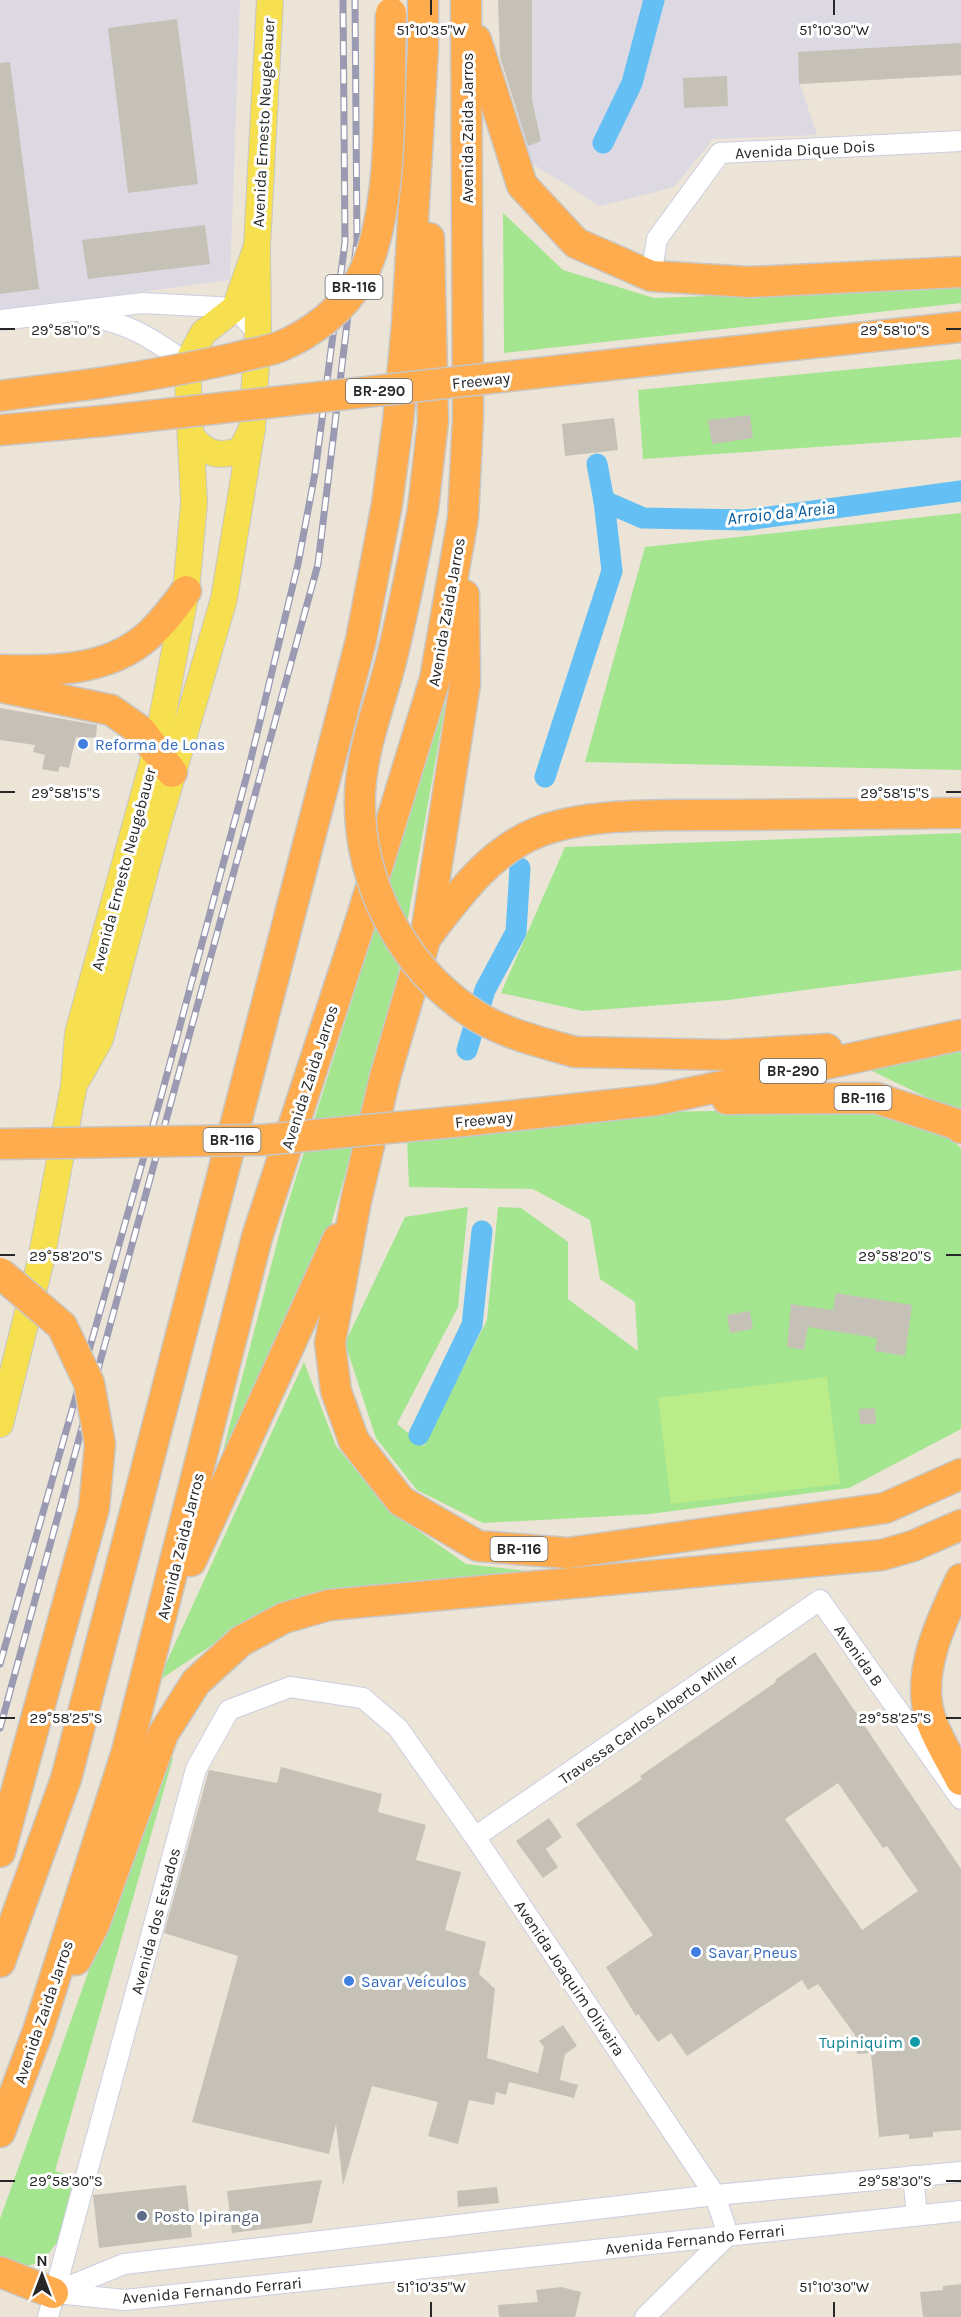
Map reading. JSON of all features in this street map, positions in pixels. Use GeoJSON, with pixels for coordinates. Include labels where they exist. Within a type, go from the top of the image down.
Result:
{"type":"FeatureCollection","features":[{"type":"Feature","properties":{"kind":"highway","name":"BR-116"},"geometry":{"type":"LineString","coordinates":[[0,396],[188,369],[278,347],[310,331],[340,306],[360,278],[374,246],[381,210],[386,174],[390,0]]}},
{"type":"Feature","properties":{"kind":"highway"},"geometry":{"type":"LineString","coordinates":[[423,0],[433,421],[423,509],[404,613],[368,746],[360,791],[361,840],[376,895],[404,945],[433,981],[470,1012],[520,1036],[575,1052],[726,1055],[930,1043]]}},
{"type":"Feature","properties":{"kind":"highway"},"geometry":{"type":"LineString","coordinates":[[466,5],[522,185],[576,243],[651,276],[750,282],[961,272]]}},
{"type":"Feature","properties":{"kind":"highway","name":"Avenida Zaida Jarros"},"geometry":{"type":"LineString","coordinates":[[0,2132],[38,2031],[128,1751],[257,1237],[386,840],[435,679],[463,518],[469,317],[466,5]]}},
{"type":"Feature","properties":{"kind":"highway"},"geometry":{"type":"LineString","coordinates":[[0,1962],[66,1779],[361,640],[387,504],[398,422],[423,49]]}},
{"type":"Feature","properties":{"kind":"highway","name":"Freeway"},"geometry":{"type":"LineString","coordinates":[[0,432],[961,327]]}},
{"type":"Feature","properties":{"kind":"highway","name":"BR-116"},"geometry":{"type":"LineString","coordinates":[[463,518],[465,684],[425,940],[386,1077],[356,1201],[330,1342],[336,1391],[354,1441],[401,1501],[478,1546],[568,1553],[885,1508],[961,1474]]}},
{"type":"Feature","properties":{"kind":"highway"},"geometry":{"type":"LineString","coordinates":[[0,670],[74,668],[117,656],[133,648],[157,628],[186,591]]}},
{"type":"Feature","properties":{"kind":"highway"},"geometry":{"type":"LineString","coordinates":[[0,687],[111,710],[141,731],[164,762]]}},
{"type":"Feature","properties":{"kind":"highway"},"geometry":{"type":"LineString","coordinates":[[425,940],[454,900],[498,856],[535,834],[575,822],[669,815],[961,813]]}},
{"type":"Feature","properties":{"kind":"highway","name":"Freeway"},"geometry":{"type":"LineString","coordinates":[[0,1144],[262,1140],[657,1100],[961,1035]]}},
{"type":"Feature","properties":{"kind":"highway","name":"BR-116"},"geometry":{"type":"LineString","coordinates":[[657,1100],[876,1098],[956,1124],[961,1128]]}},
{"type":"Feature","properties":{"kind":"highway"},"geometry":{"type":"LineString","coordinates":[[160,1626],[356,1201]]}},
{"type":"Feature","properties":{"kind":"highway"},"geometry":{"type":"LineString","coordinates":[[0,1272],[62,1326],[89,1383],[100,1444],[94,1508],[0,1852]]}},
{"type":"Feature","properties":{"kind":"highway"},"geometry":{"type":"LineString","coordinates":[[38,2031],[94,1925],[163,1734],[196,1682],[241,1641],[284,1618],[328,1605],[882,1555],[913,1546],[961,1525]]}},
{"type":"Feature","properties":{"kind":"highway"},"geometry":{"type":"LineString","coordinates":[[961,1579],[939,1626],[926,1683],[930,1716],[961,1780]]}},
{"type":"Feature","properties":{"kind":"highway"},"geometry":{"type":"LineString","coordinates":[[0,2272],[51,2305]]}},
{"type":"Feature","properties":{"kind":"main road","name":"Avenida Ernesto Neugebauer"},"geometry":{"type":"LineString","coordinates":[[164,762],[224,599],[252,429],[258,333],[257,246],[270,0]]}},
{"type":"Feature","properties":{"kind":"main road","name":"Avenida Ernesto Neugebauer"},"geometry":{"type":"LineString","coordinates":[[235,308],[257,246]]}},
{"type":"Feature","properties":{"kind":"main road"},"geometry":{"type":"LineString","coordinates":[[187,363],[203,333],[235,308]]}},
{"type":"Feature","properties":{"kind":"main road","name":"Avenida Ernesto Neugebauer"},"geometry":{"type":"LineString","coordinates":[[0,1424],[41,1260],[74,1085],[100,1039],[164,762],[186,591],[194,503],[187,363]]}},
{"type":"Feature","properties":{"kind":"main road"},"geometry":{"type":"LineString","coordinates":[[191,436],[202,449],[215,455],[227,455],[241,450],[252,429]]}},
{"type":"Feature","properties":{"kind":"street","name":"Avenida Dique Dois"},"geometry":{"type":"LineString","coordinates":[[651,276],[657,239],[720,153],[961,141]]}},
{"type":"Feature","properties":{"kind":"street"},"geometry":{"type":"LineString","coordinates":[[0,320],[143,303],[235,308],[258,333]]}},
{"type":"Feature","properties":{"kind":"street"},"geometry":{"type":"LineString","coordinates":[[68,311],[119,322],[144,333],[187,363]]}},
{"type":"Feature","properties":{"kind":"street","name":"Avenida B"},"geometry":{"type":"LineString","coordinates":[[820,1600],[961,1799]]}},
{"type":"Feature","properties":{"kind":"street","name":"Travessa Carlos Alberto Miller"},"geometry":{"type":"LineString","coordinates":[[475,1838],[820,1600]]}},
{"type":"Feature","properties":{"kind":"street","name":"Avenida dos Estados"},"geometry":{"type":"LineString","coordinates":[[51,2305],[196,1769],[229,1710],[290,1686],[363,1698],[398,1728]]}},
{"type":"Feature","properties":{"kind":"street","name":"Avenida Joaquim Oliveira"},"geometry":{"type":"LineString","coordinates":[[398,1728],[475,1838],[715,2195],[728,2235]]}},
{"type":"Feature","properties":{"kind":"street","name":"Avenida Fernando Ferrari"},"geometry":{"type":"LineString","coordinates":[[51,2305],[124,2264],[715,2195],[961,2172]]}},
{"type":"Feature","properties":{"kind":"street"},"geometry":{"type":"LineString","coordinates":[[913,2176],[917,2216]]}},
{"type":"Feature","properties":{"kind":"street","name":"Avenida Fernando Ferrari"},"geometry":{"type":"LineString","coordinates":[[51,2305],[125,2300],[961,2211]]}},
{"type":"Feature","properties":{"kind":"street"},"geometry":{"type":"LineString","coordinates":[[645,2317],[728,2235]]}},
{"type":"Feature","properties":{"kind":"shaded area"},"geometry":{"type":"Polygon","coordinates":[[[0,0],[240,0],[230,280],[0,310],[0,0]]]}},
{"type":"Feature","properties":{"kind":"shaded area"},"geometry":{"type":"Polygon","coordinates":[[[502,0],[961,0],[961,75],[800,84],[817,135],[713,139],[674,187],[600,206],[528,161],[504,57],[502,0]]]}},
{"type":"Feature","properties":{"kind":"green space"},"geometry":{"type":"Polygon","coordinates":[[[503,213],[563,270],[654,298],[961,287],[961,303],[504,353],[503,213]]]}},
{"type":"Feature","properties":{"kind":"green space"},"geometry":{"type":"Polygon","coordinates":[[[961,359],[961,437],[643,459],[638,390],[961,359]]]}},
{"type":"Feature","properties":{"kind":"green space"},"geometry":{"type":"Polygon","coordinates":[[[961,513],[961,770],[585,762],[645,547],[961,513]]]}},
{"type":"Feature","properties":{"kind":"green space"},"geometry":{"type":"Polygon","coordinates":[[[446,700],[393,1004],[325,1246],[214,1486],[284,1216],[446,700]]]}},
{"type":"Feature","properties":{"kind":"green space"},"geometry":{"type":"Polygon","coordinates":[[[961,833],[961,970],[728,1000],[583,1011],[501,993],[565,847],[961,833]]]}},
{"type":"Feature","properties":{"kind":"green space"},"geometry":{"type":"Polygon","coordinates":[[[961,1047],[961,1114],[868,1069],[961,1047]]]}},
{"type":"Feature","properties":{"kind":"green space"},"geometry":{"type":"Polygon","coordinates":[[[863,1108],[946,1135],[961,1148],[961,1429],[849,1488],[650,1514],[483,1523],[417,1490],[376,1438],[345,1343],[405,1217],[468,1207],[458,1307],[397,1424],[424,1446],[487,1320],[498,1207],[521,1208],[568,1242],[568,1299],[638,1351],[635,1302],[600,1279],[590,1220],[533,1189],[409,1187],[407,1139],[661,1112],[863,1108]]]}},
{"type":"Feature","properties":{"kind":"green space"},"geometry":{"type":"Polygon","coordinates":[[[304,1362],[336,1446],[389,1510],[466,1564],[536,1572],[242,1625],[158,1681],[304,1362]]]}},
{"type":"Feature","properties":{"kind":"green space"},"geometry":{"type":"Polygon","coordinates":[[[827,1377],[840,1484],[671,1504],[658,1398],[827,1377]]]}},
{"type":"Feature","properties":{"kind":"green space"},"geometry":{"type":"Polygon","coordinates":[[[166,1755],[173,1758],[55,2171],[74,2177],[58,2241],[43,2261],[18,2269],[0,2258],[0,2219],[166,1755]]]}},
{"type":"Feature","properties":{"kind":"building"},"geometry":{"type":"Polygon","coordinates":[[[498,0],[532,0],[532,100],[541,141],[528,146],[500,57],[498,0]]]}},
{"type":"Feature","properties":{"kind":"building"},"geometry":{"type":"Polygon","coordinates":[[[177,19],[198,184],[128,193],[108,28],[177,19]]]}},
{"type":"Feature","properties":{"kind":"building"},"geometry":{"type":"Polygon","coordinates":[[[961,43],[961,75],[799,84],[798,52],[961,43]]]}},
{"type":"Feature","properties":{"kind":"building"},"geometry":{"type":"Polygon","coordinates":[[[10,62],[39,289],[0,294],[0,63],[10,62]]]}},
{"type":"Feature","properties":{"kind":"building"},"geometry":{"type":"Polygon","coordinates":[[[727,76],[728,106],[684,108],[683,78],[727,76]]]}},
{"type":"Feature","properties":{"kind":"building"},"geometry":{"type":"Polygon","coordinates":[[[205,225],[210,264],[88,279],[82,240],[205,225]]]}},
{"type":"Feature","properties":{"kind":"building"},"geometry":{"type":"Polygon","coordinates":[[[750,415],[753,438],[712,444],[708,420],[750,415]]]}},
{"type":"Feature","properties":{"kind":"building"},"geometry":{"type":"Polygon","coordinates":[[[614,418],[618,450],[565,456],[562,424],[614,418]]]}},
{"type":"Feature","properties":{"kind":"building"},"geometry":{"type":"Polygon","coordinates":[[[0,708],[97,725],[96,738],[76,737],[69,768],[60,766],[58,772],[42,769],[45,755],[33,752],[35,745],[0,740],[0,708]]]}},
{"type":"Feature","properties":{"kind":"building"},"geometry":{"type":"Polygon","coordinates":[[[836,1293],[912,1305],[905,1356],[875,1351],[877,1338],[808,1327],[804,1350],[787,1347],[791,1304],[833,1310],[836,1293]]]}},
{"type":"Feature","properties":{"kind":"building"},"geometry":{"type":"Polygon","coordinates":[[[750,1311],[753,1329],[730,1333],[727,1315],[750,1311]]]}},
{"type":"Feature","properties":{"kind":"building"},"geometry":{"type":"Polygon","coordinates":[[[875,1408],[876,1424],[860,1424],[859,1409],[875,1408]]]}},
{"type":"Feature","properties":{"kind":"building"},"geometry":{"type":"Polygon","coordinates":[[[815,1652],[961,1869],[961,2130],[933,2132],[933,2137],[909,2139],[909,2134],[879,2137],[871,2053],[857,2054],[855,2035],[818,1984],[808,1990],[802,1980],[687,2056],[671,2033],[658,2042],[638,2014],[636,2016],[606,1967],[653,1935],[576,1824],[642,1779],[640,1776],[776,1682],[775,1680],[815,1652]],[[838,1783],[785,1819],[862,1930],[918,1891],[887,1846],[883,1848],[838,1783]]]}},
{"type":"Feature","properties":{"kind":"building"},"geometry":{"type":"Polygon","coordinates":[[[281,1767],[382,1794],[378,1812],[426,1825],[416,1860],[461,1872],[445,1930],[486,1942],[479,1974],[495,1989],[487,2058],[538,2073],[544,2047],[539,2041],[563,2025],[577,2046],[565,2054],[560,2080],[578,2085],[574,2098],[509,2082],[506,2095],[496,2092],[494,2105],[469,2100],[458,2144],[428,2136],[438,2102],[372,2086],[343,2185],[336,2124],[329,2154],[192,2122],[238,1956],[164,1933],[209,1770],[277,1783],[281,1767]]]}},
{"type":"Feature","properties":{"kind":"building"},"geometry":{"type":"Polygon","coordinates":[[[549,1818],[562,1837],[546,1849],[558,1867],[543,1878],[516,1841],[549,1818]]]}},
{"type":"Feature","properties":{"kind":"building"},"geometry":{"type":"Polygon","coordinates":[[[322,2180],[312,2223],[232,2233],[227,2191],[322,2180]]]}},
{"type":"Feature","properties":{"kind":"building","name":"Posto Ipiranga"},"geometry":{"type":"Polygon","coordinates":[[[186,2185],[192,2237],[99,2248],[93,2195],[186,2185]]]}},
{"type":"Feature","properties":{"kind":"building"},"geometry":{"type":"Polygon","coordinates":[[[497,2187],[499,2203],[458,2207],[457,2191],[497,2187]]]}},
{"type":"Feature","properties":{"kind":"building"},"geometry":{"type":"Polygon","coordinates":[[[961,2284],[961,2317],[923,2317],[920,2292],[943,2290],[943,2286],[961,2284]]]}},
{"type":"Feature","properties":{"kind":"building"},"geometry":{"type":"Polygon","coordinates":[[[561,2287],[581,2292],[575,2317],[499,2317],[498,2305],[538,2302],[536,2290],[561,2287]]]}},
{"type":"Feature","properties":{"kind":"waterway","name":"Arroio da Areia"},"geometry":{"type":"LineString","coordinates":[[603,143],[632,83],[654,0]]}},
{"type":"Feature","properties":{"kind":"waterway","name":"Arroio da Areia"},"geometry":{"type":"LineString","coordinates":[[545,777],[612,571],[597,464]]}},
{"type":"Feature","properties":{"kind":"waterway","name":"Arroio da Areia"},"geometry":{"type":"LineString","coordinates":[[604,501],[643,518],[746,520],[961,491]]}},
{"type":"Feature","properties":{"kind":"waterway","name":"Arroio da Areia"},"geometry":{"type":"LineString","coordinates":[[467,1050],[485,990],[516,932],[520,868]]}},
{"type":"Feature","properties":{"kind":"waterway","name":"Arroio da Areia"},"geometry":{"type":"LineString","coordinates":[[419,1435],[472,1325],[482,1231]]}},
{"type":"Feature","properties":{"kind":"railway"},"geometry":{"type":"LineString","coordinates":[[0,1664],[162,1093],[248,771],[298,564],[315,473],[345,242],[343,0]]}},
{"type":"Feature","properties":{"kind":"railway"},"geometry":{"type":"LineString","coordinates":[[0,1728],[318,564],[357,241],[355,0]]}},
{"type":"Feature","properties":{"kind":"place","name":"Reforma de Lonas"},"geometry":{"type":"Point","coordinates":[83,744]}},
{"type":"Feature","properties":{"kind":"place","name":"Savar Pneus"},"geometry":{"type":"Point","coordinates":[696,1952]}},
{"type":"Feature","properties":{"kind":"place","name":"Savar Veículos"},"geometry":{"type":"Point","coordinates":[349,1981]}},
{"type":"Feature","properties":{"kind":"place","name":"Tupiniquim"},"geometry":{"type":"Point","coordinates":[915,2042]}},
{"type":"Feature","properties":{"kind":"place","name":"Posto Ipiranga"},"geometry":{"type":"Point","coordinates":[142,2216]}}]}
